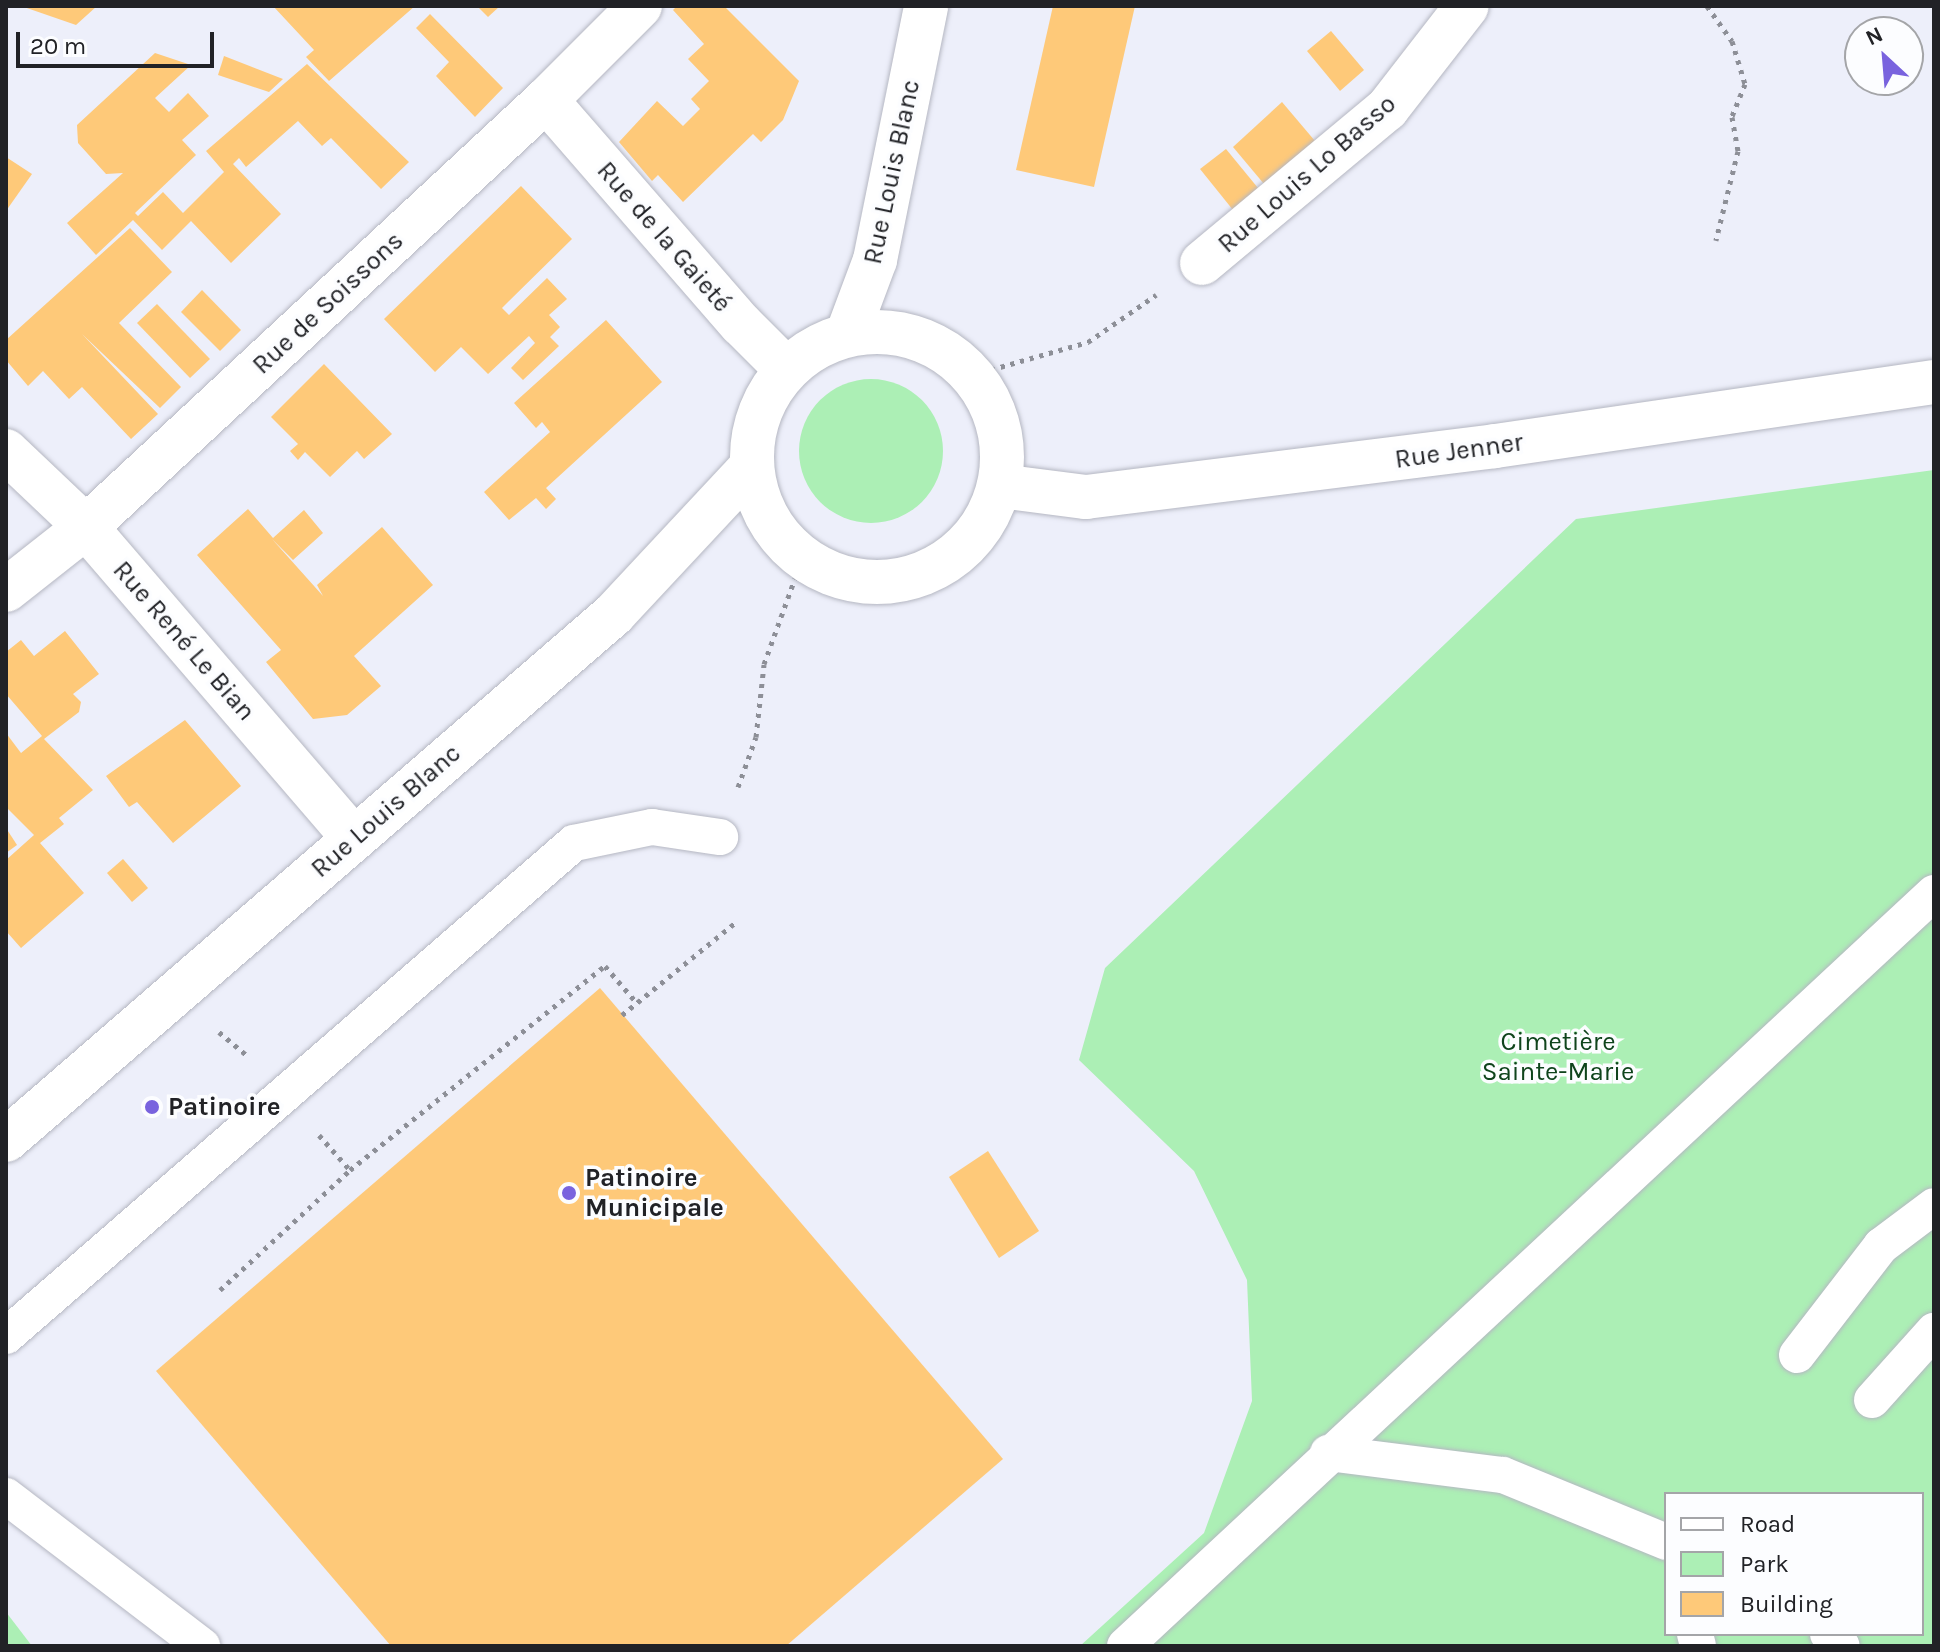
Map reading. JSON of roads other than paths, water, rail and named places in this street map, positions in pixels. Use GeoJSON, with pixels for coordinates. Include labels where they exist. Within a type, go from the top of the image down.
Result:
{"type":"FeatureCollection","features":[{"type":"Feature","properties":{"kind":"street","name":"Rue de Soissons"},"geometry":{"type":"LineString","coordinates":[[6,590],[86,527],[546,100],[640,6]]}},
{"type":"Feature","properties":{"kind":"street","name":"Rue Louis Blanc"},"geometry":{"type":"LineString","coordinates":[[847,335],[875,260],[926,6]]}},
{"type":"Feature","properties":{"kind":"street","name":"Rue Louis Lo Basso"},"geometry":{"type":"LineString","coordinates":[[1202,263],[1387,109],[1444,43],[1467,6]]}},
{"type":"Feature","properties":{"kind":"street","name":"Rue de la Gaieté"},"geometry":{"type":"LineString","coordinates":[[546,100],[741,324],[786,369]]}},
{"type":"Feature","properties":{"kind":"street"},"geometry":{"type":"LineString","coordinates":[[882,331],[915,337],[947,352],[972,375],[998,421],[1000,486],[977,534],[954,558],[926,574],[862,583],[830,575],[802,559],[777,534],[759,502],[751,467],[753,432],[765,398],[786,369],[815,348],[847,335],[882,331]]}},
{"type":"Feature","properties":{"kind":"street","name":"Rue Jenner"},"geometry":{"type":"LineString","coordinates":[[1000,486],[1101,495],[1495,446],[1928,386]]}},
{"type":"Feature","properties":{"kind":"street","name":"Rue René Le Bian"},"geometry":{"type":"LineString","coordinates":[[6,451],[86,527],[354,839]]}},
{"type":"Feature","properties":{"kind":"street","name":"Rue Louis Blanc"},"geometry":{"type":"LineString","coordinates":[[6,1140],[614,614],[751,467]]}},
{"type":"Feature","properties":{"kind":"lane"},"geometry":{"type":"LineString","coordinates":[[6,1336],[574,843],[652,827],[720,837]]}},
{"type":"Feature","properties":{"kind":"lane"},"geometry":{"type":"LineString","coordinates":[[1125,1646],[1328,1453],[1934,893]]}},
{"type":"Feature","properties":{"kind":"lane"},"geometry":{"type":"LineString","coordinates":[[1797,1355],[1881,1246],[1934,1206]]}},
{"type":"Feature","properties":{"kind":"lane"},"geometry":{"type":"LineString","coordinates":[[1872,1400],[1934,1331]]}},
{"type":"Feature","properties":{"kind":"lane"},"geometry":{"type":"LineString","coordinates":[[1328,1453],[1503,1475],[1664,1541]]}},
{"type":"Feature","properties":{"kind":"lane"},"geometry":{"type":"LineString","coordinates":[[6,1496],[202,1646]]}},
{"type":"Feature","properties":{"kind":"place","name":"Patinoire"},"geometry":{"type":"Point","coordinates":[152,1107]}},
{"type":"Feature","properties":{"kind":"place","name":"Patinoire Municipale"},"geometry":{"type":"Point","coordinates":[569,1193]}},
{"type":"Feature","properties":{"kind":"park label","name":"Cimetière Sainte-Marie"},"geometry":{"type":"Point","coordinates":[1558,1057]}}]}
